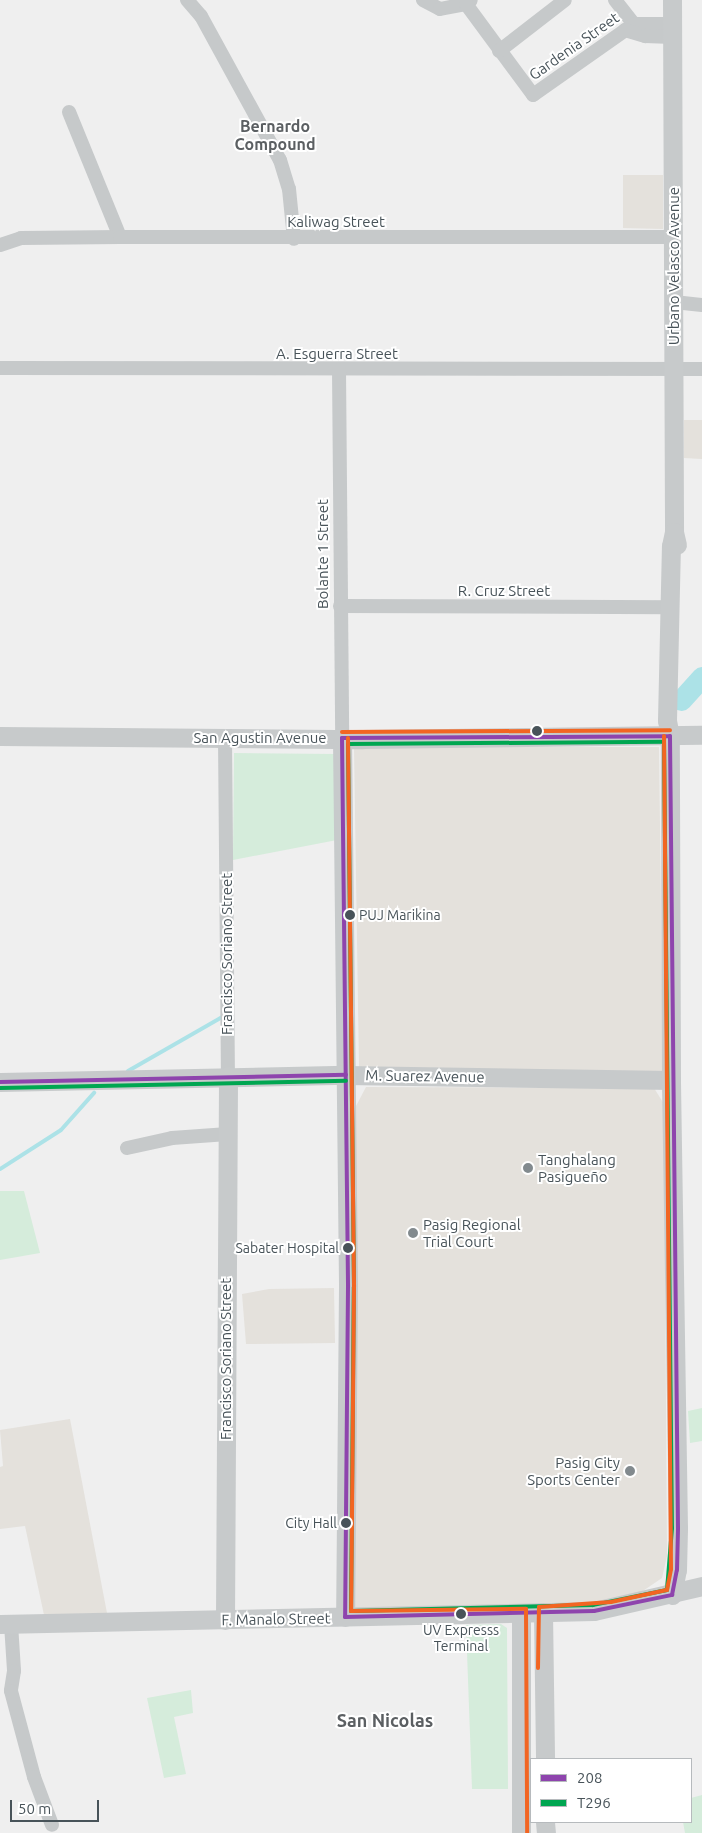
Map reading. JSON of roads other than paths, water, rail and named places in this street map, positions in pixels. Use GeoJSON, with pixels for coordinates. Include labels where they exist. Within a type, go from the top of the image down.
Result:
{"type":"FeatureCollection","features":[{"type":"Feature","properties":{"kind":"main road","name":"Urbano Velasco Avenue"},"geometry":{"type":"LineString","coordinates":[[670,736],[667,720],[669,607],[671,546],[674,532],[672,0]]}},
{"type":"Feature","properties":{"kind":"main road","name":"Urbano Velasco Avenue"},"geometry":{"type":"LineString","coordinates":[[670,736],[674,721],[678,546],[674,532]]}},
{"type":"Feature","properties":{"kind":"main road","name":"San Agustin Avenue"},"geometry":{"type":"LineString","coordinates":[[0,736],[342,738],[702,735]]}},
{"type":"Feature","properties":{"kind":"main road"},"geometry":{"type":"LineString","coordinates":[[670,736],[671,1080],[678,1518],[677,1570],[672,1595]]}},
{"type":"Feature","properties":{"kind":"main road"},"geometry":{"type":"LineString","coordinates":[[342,738],[346,1075],[346,1617]]}},
{"type":"Feature","properties":{"kind":"main road","name":"M. Suarez Avenue"},"geometry":{"type":"LineString","coordinates":[[0,1082],[346,1075],[671,1080]]}},
{"type":"Feature","properties":{"kind":"main road","name":"Francisco Soriano Street"},"geometry":{"type":"LineString","coordinates":[[225,1620],[228,1076]]}},
{"type":"Feature","properties":{"kind":"main road","name":"F. Manalo Street"},"geometry":{"type":"LineString","coordinates":[[678,1518],[685,1574],[690,1583],[700,1586]]}},
{"type":"Feature","properties":{"kind":"main road","name":"F. Manalo Street"},"geometry":{"type":"LineString","coordinates":[[5,1624],[346,1617],[521,1617],[543,1612],[603,1609],[672,1595],[700,1586]]}},
{"type":"Feature","properties":{"kind":"main road"},"geometry":{"type":"LineString","coordinates":[[543,1612],[545,1758]]}},
{"type":"Feature","properties":{"kind":"main road"},"geometry":{"type":"LineString","coordinates":[[521,1833],[521,1617],[530,1617],[536,1621],[537,1638],[543,1650]]}},
{"type":"Feature","properties":{"kind":"street"},"geometry":{"type":"LineString","coordinates":[[188,0],[206,24],[280,160],[289,189],[294,239]]}},
{"type":"Feature","properties":{"kind":"street"},"geometry":{"type":"LineString","coordinates":[[423,0],[440,9],[469,2],[499,51],[565,0]]}},
{"type":"Feature","properties":{"kind":"street"},"geometry":{"type":"LineString","coordinates":[[615,0],[629,27],[645,36],[672,30]]}},
{"type":"Feature","properties":{"kind":"street","name":"Gardenia Street"},"geometry":{"type":"LineString","coordinates":[[499,51],[533,95],[629,27]]}},
{"type":"Feature","properties":{"kind":"street"},"geometry":{"type":"LineString","coordinates":[[69,112],[120,237]]}},
{"type":"Feature","properties":{"kind":"street","name":"Kaliwag Street"},"geometry":{"type":"LineString","coordinates":[[0,244],[21,238],[674,237]]}},
{"type":"Feature","properties":{"kind":"street"},"geometry":{"type":"LineString","coordinates":[[674,302],[702,305]]}},
{"type":"Feature","properties":{"kind":"street","name":"A. Esguerra Street"},"geometry":{"type":"LineString","coordinates":[[0,368],[339,370],[702,369]]}},
{"type":"Feature","properties":{"kind":"street","name":"Bolante 1 Street"},"geometry":{"type":"LineString","coordinates":[[339,370],[342,738]]}},
{"type":"Feature","properties":{"kind":"street","name":"R. Cruz Street"},"geometry":{"type":"LineString","coordinates":[[340,606],[669,607]]}},
{"type":"Feature","properties":{"kind":"street","name":"Francisco Soriano Street"},"geometry":{"type":"LineString","coordinates":[[226,738],[228,1076]]}},
{"type":"Feature","properties":{"kind":"street"},"geometry":{"type":"LineString","coordinates":[[126,1148],[172,1138],[228,1134]]}},
{"type":"Feature","properties":{"kind":"street"},"geometry":{"type":"LineString","coordinates":[[5,1624],[14,1671],[11,1691],[34,1777],[52,1825]]}},
{"type":"Feature","properties":{"kind":"waterway"},"geometry":{"type":"LineString","coordinates":[[681,700],[702,677]]}},
{"type":"Feature","properties":{"kind":"waterway"},"geometry":{"type":"LineString","coordinates":[[128,1071],[224,1016]]}},
{"type":"Feature","properties":{"kind":"waterway"},"geometry":{"type":"LineString","coordinates":[[0,1169],[61,1130],[94,1093]]}},
{"type":"Feature","properties":{"kind":"place","name":"PUJ Marikina"},"geometry":{"type":"Point","coordinates":[350,915]}},
{"type":"Feature","properties":{"kind":"place","name":"Tanghalang Pasigueño"},"geometry":{"type":"Point","coordinates":[528,1168]}},
{"type":"Feature","properties":{"kind":"place","name":"Pasig Regional Trial Court"},"geometry":{"type":"Point","coordinates":[413,1233]}},
{"type":"Feature","properties":{"kind":"place","name":"Sabater Hospital"},"geometry":{"type":"Point","coordinates":[348,1248]}},
{"type":"Feature","properties":{"kind":"place","name":"Pasig City Sports Center"},"geometry":{"type":"Point","coordinates":[630,1471]}},
{"type":"Feature","properties":{"kind":"place","name":"City Hall"},"geometry":{"type":"Point","coordinates":[346,1523]}},
{"type":"Feature","properties":{"kind":"place","name":"UV Expresss Terminal"},"geometry":{"type":"Point","coordinates":[461,1614]}},
{"type":"Feature","properties":{"kind":"district","name":"Bernardo Compound"},"geometry":{"type":"Point","coordinates":[275,135]}},
{"type":"Feature","properties":{"kind":"district","name":"San Nicolas"},"geometry":{"type":"Point","coordinates":[385,1720]}}]}
